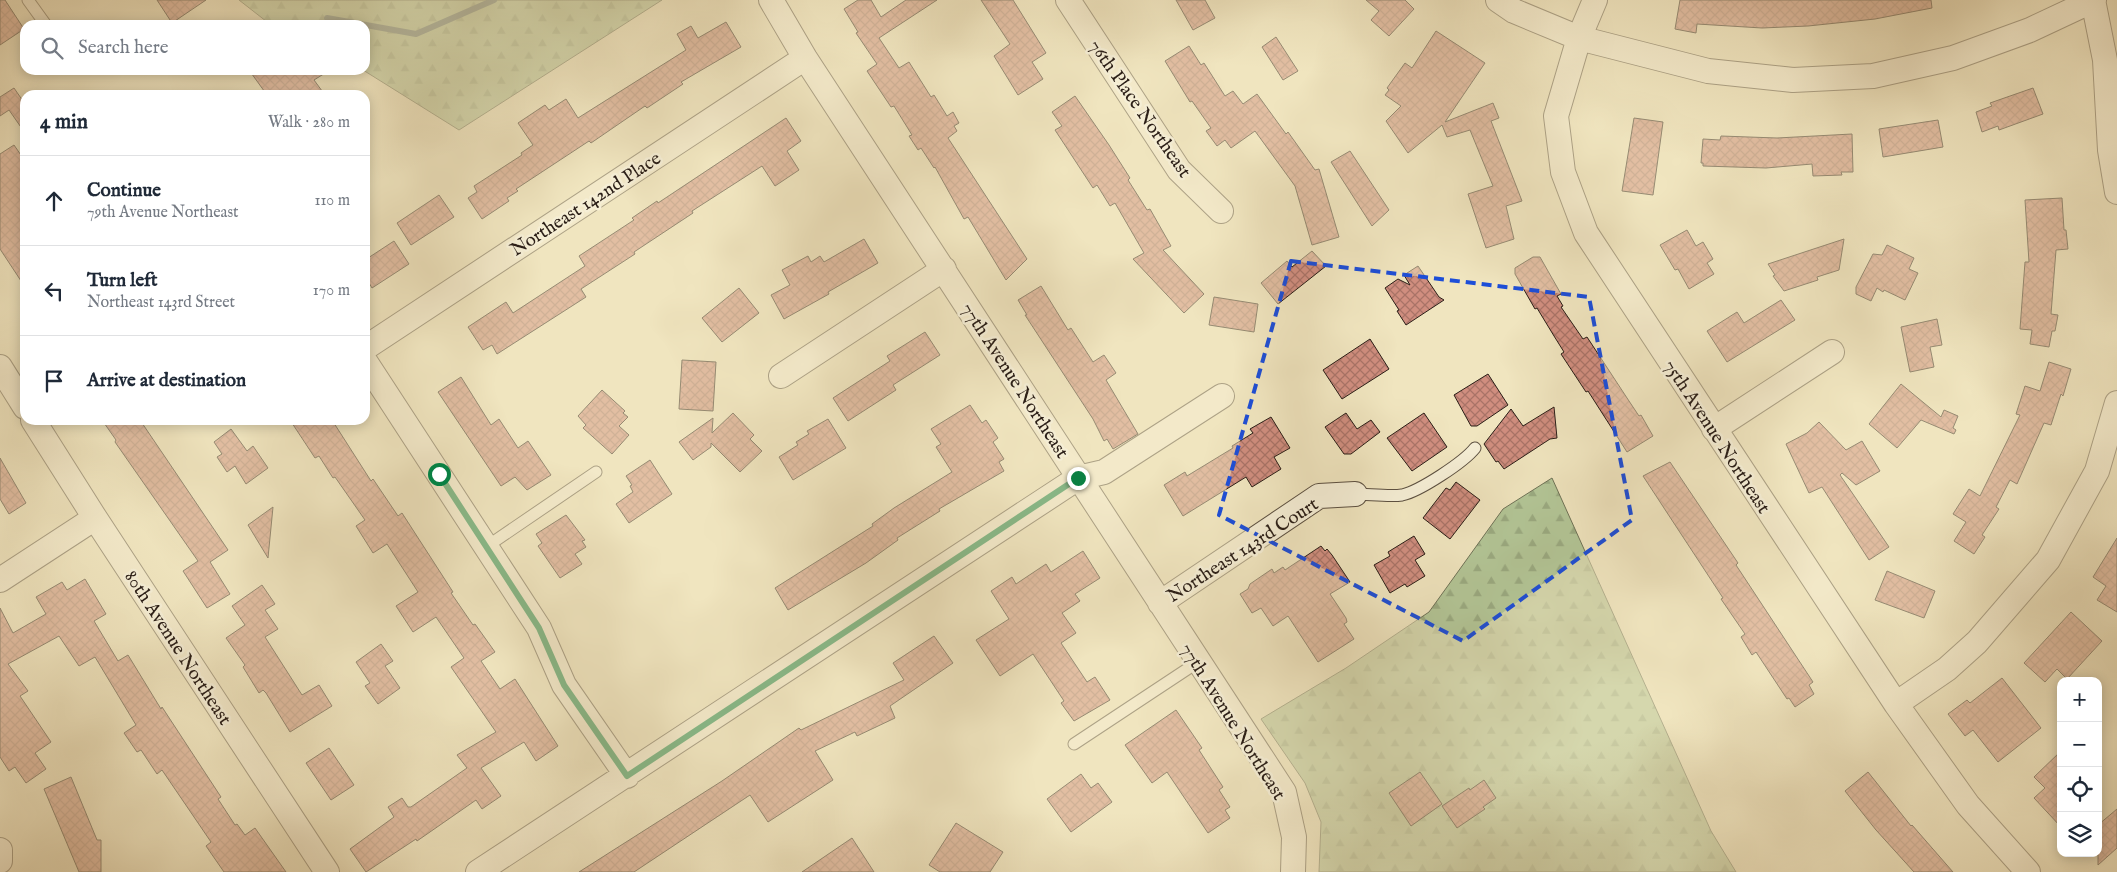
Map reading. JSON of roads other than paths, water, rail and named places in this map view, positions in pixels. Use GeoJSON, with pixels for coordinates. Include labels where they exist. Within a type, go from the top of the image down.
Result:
{"type":"FeatureCollection","features":[{"type":"Feature","properties":{"kind":"street","name":"77th Avenue Northeast"},"geometry":{"type":"LineString","coordinates":[[771,0],[805,58],[1284,792],[1290,812],[1294,837],[1293,872]]}},
{"type":"Feature","properties":{"kind":"street","name":"76th Place Northeast"},"geometry":{"type":"LineString","coordinates":[[1068,0],[1179,170],[1222,211]]}},
{"type":"Feature","properties":{"kind":"street"},"geometry":{"type":"LineString","coordinates":[[1498,0],[1514,11],[1579,38],[1708,71],[1793,80],[1873,76],[1953,58],[2030,30],[2094,0],[2106,60],[2110,150],[2117,192]]}},
{"type":"Feature","properties":{"kind":"street"},"geometry":{"type":"LineString","coordinates":[[1579,38],[1595,0]]}},
{"type":"Feature","properties":{"kind":"street","name":"75th Avenue Northeast"},"geometry":{"type":"LineString","coordinates":[[1579,38],[1556,116],[1563,172],[1586,233],[1896,704],[1968,805],[2028,872]]}},
{"type":"Feature","properties":{"kind":"street","name":"Northeast 142nd Place"},"geometry":{"type":"LineString","coordinates":[[370,345],[805,58]]}},
{"type":"Feature","properties":{"kind":"street"},"geometry":{"type":"LineString","coordinates":[[781,376],[944,269]]}},
{"type":"Feature","properties":{"kind":"street"},"geometry":{"type":"LineString","coordinates":[[1714,429],[1832,352]]}},
{"type":"Feature","properties":{"kind":"street"},"geometry":{"type":"LineString","coordinates":[[0,367],[20,398]]}},
{"type":"Feature","properties":{"kind":"street"},"geometry":{"type":"LineString","coordinates":[[370,369],[539,628],[564,685],[627,776]]}},
{"type":"Feature","properties":{"kind":"street"},"geometry":{"type":"LineString","coordinates":[[478,872],[627,776],[1078,478],[1104,472],[1222,396]]}},
{"type":"Feature","properties":{"kind":"street"},"geometry":{"type":"LineString","coordinates":[[1896,704],[1947,669],[1978,642],[2048,560],[2097,471],[2117,403]]}},
{"type":"Feature","properties":{"kind":"street","name":"80th Avenue Northeast"},"geometry":{"type":"LineString","coordinates":[[37,425],[95,518],[328,872]]}},
{"type":"Feature","properties":{"kind":"street","name":"Northeast 143rd Court"},"geometry":{"type":"LineString","coordinates":[[1160,603],[1319,496],[1355,494]]}},
{"type":"Feature","properties":{"kind":"street"},"geometry":{"type":"LineString","coordinates":[[0,580],[95,518]]}},
{"type":"Feature","properties":{"kind":"street"},"geometry":{"type":"LineString","coordinates":[[0,850],[0,861]]}},
{"type":"Feature","properties":{"kind":"lane"},"geometry":{"type":"LineString","coordinates":[[28,0],[42,20]]}},
{"type":"Feature","properties":{"kind":"lane"},"geometry":{"type":"LineString","coordinates":[[1355,494],[1402,495],[1434,479],[1468,457],[1475,448]]}},
{"type":"Feature","properties":{"kind":"lane"},"geometry":{"type":"LineString","coordinates":[[486,547],[596,472]]}},
{"type":"Feature","properties":{"kind":"lane"},"geometry":{"type":"LineString","coordinates":[[1074,744],[1198,662]]}},
{"type":"Feature","properties":{"kind":"waterway"},"geometry":{"type":"LineString","coordinates":[[370,26],[416,34],[494,0]]}},
{"type":"Feature","properties":{"kind":"waterway"},"geometry":{"type":"LineString","coordinates":[[327,18],[338,20]]}}]}
